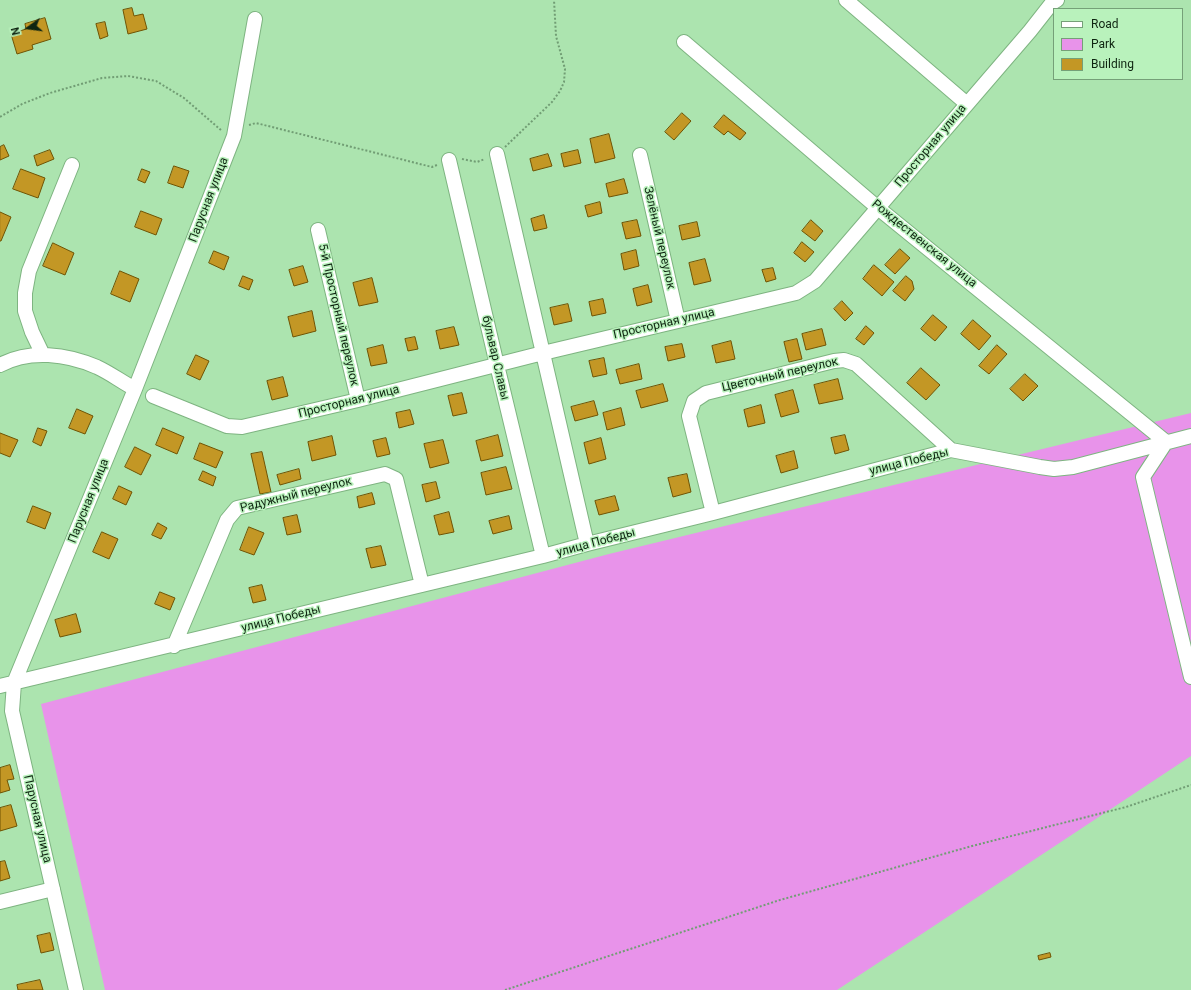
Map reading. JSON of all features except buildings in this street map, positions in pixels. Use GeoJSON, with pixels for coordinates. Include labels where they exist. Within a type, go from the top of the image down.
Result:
{"type":"FeatureCollection","features":[{"type":"Feature","properties":{"kind":"street"},"geometry":{"type":"LineString","coordinates":[[846,0],[967,104]]}},
{"type":"Feature","properties":{"kind":"street","name":"Просторная улица"},"geometry":{"type":"LineString","coordinates":[[153,396],[227,426],[242,427],[796,293],[815,281],[1053,1]]}},
{"type":"Feature","properties":{"kind":"street","name":"Парусная улица"},"geometry":{"type":"LineString","coordinates":[[76,990],[12,711],[14,683],[135,389],[234,136],[255,19]]}},
{"type":"Feature","properties":{"kind":"street","name":"Рождественская улица"},"geometry":{"type":"LineString","coordinates":[[684,42],[878,208],[1166,442]]}},
{"type":"Feature","properties":{"kind":"street"},"geometry":{"type":"LineString","coordinates":[[498,154],[587,544]]}},
{"type":"Feature","properties":{"kind":"street","name":"Зелёный переулок"},"geometry":{"type":"LineString","coordinates":[[640,155],[678,321]]}},
{"type":"Feature","properties":{"kind":"street","name":"бульвар Славы"},"geometry":{"type":"LineString","coordinates":[[449,160],[543,556]]}},
{"type":"Feature","properties":{"kind":"street"},"geometry":{"type":"LineString","coordinates":[[43,355],[32,332],[25,311],[25,293],[29,271],[72,165]]}},
{"type":"Feature","properties":{"kind":"street","name":"5-й Просторный переулок"},"geometry":{"type":"LineString","coordinates":[[318,230],[358,400]]}},
{"type":"Feature","properties":{"kind":"street"},"geometry":{"type":"LineString","coordinates":[[0,365],[24,356],[43,355],[68,358],[97,367],[135,389]]}},
{"type":"Feature","properties":{"kind":"street","name":"Цветочный переулок"},"geometry":{"type":"LineString","coordinates":[[713,513],[690,416],[694,401],[706,393],[834,361],[844,360],[856,364],[950,450]]}},
{"type":"Feature","properties":{"kind":"street","name":"улица Победы"},"geometry":{"type":"LineString","coordinates":[[0,686],[174,646],[543,556],[713,513],[950,450],[1054,469],[1073,467],[1191,436]]}},
{"type":"Feature","properties":{"kind":"street"},"geometry":{"type":"LineString","coordinates":[[1166,442],[1143,477],[1191,677]]}},
{"type":"Feature","properties":{"kind":"street","name":"Радужный переулок"},"geometry":{"type":"LineString","coordinates":[[174,646],[227,520],[237,508],[385,474],[396,479],[422,585]]}},
{"type":"Feature","properties":{"kind":"street"},"geometry":{"type":"LineString","coordinates":[[0,902],[53,889]]}},
{"type":"Feature","properties":{"kind":"path"},"geometry":{"type":"LineString","coordinates":[[0,117],[22,104],[50,93],[102,78],[128,76],[156,81],[184,98],[228,136],[234,136],[246,126],[256,123],[432,166],[458,158],[477,162],[498,154],[552,102],[560,91],[564,82],[565,69],[556,36],[554,0]]}},
{"type":"Feature","properties":{"kind":"path"},"geometry":{"type":"LineString","coordinates":[[505,990],[780,900],[972,846],[1126,807],[1191,785]]}},
{"type":"Feature","properties":{"kind":"green space"},"geometry":{"type":"Polygon","coordinates":[[[1191,413],[1191,756],[837,990],[105,990],[41,704],[609,554],[1191,413]]]}}]}
